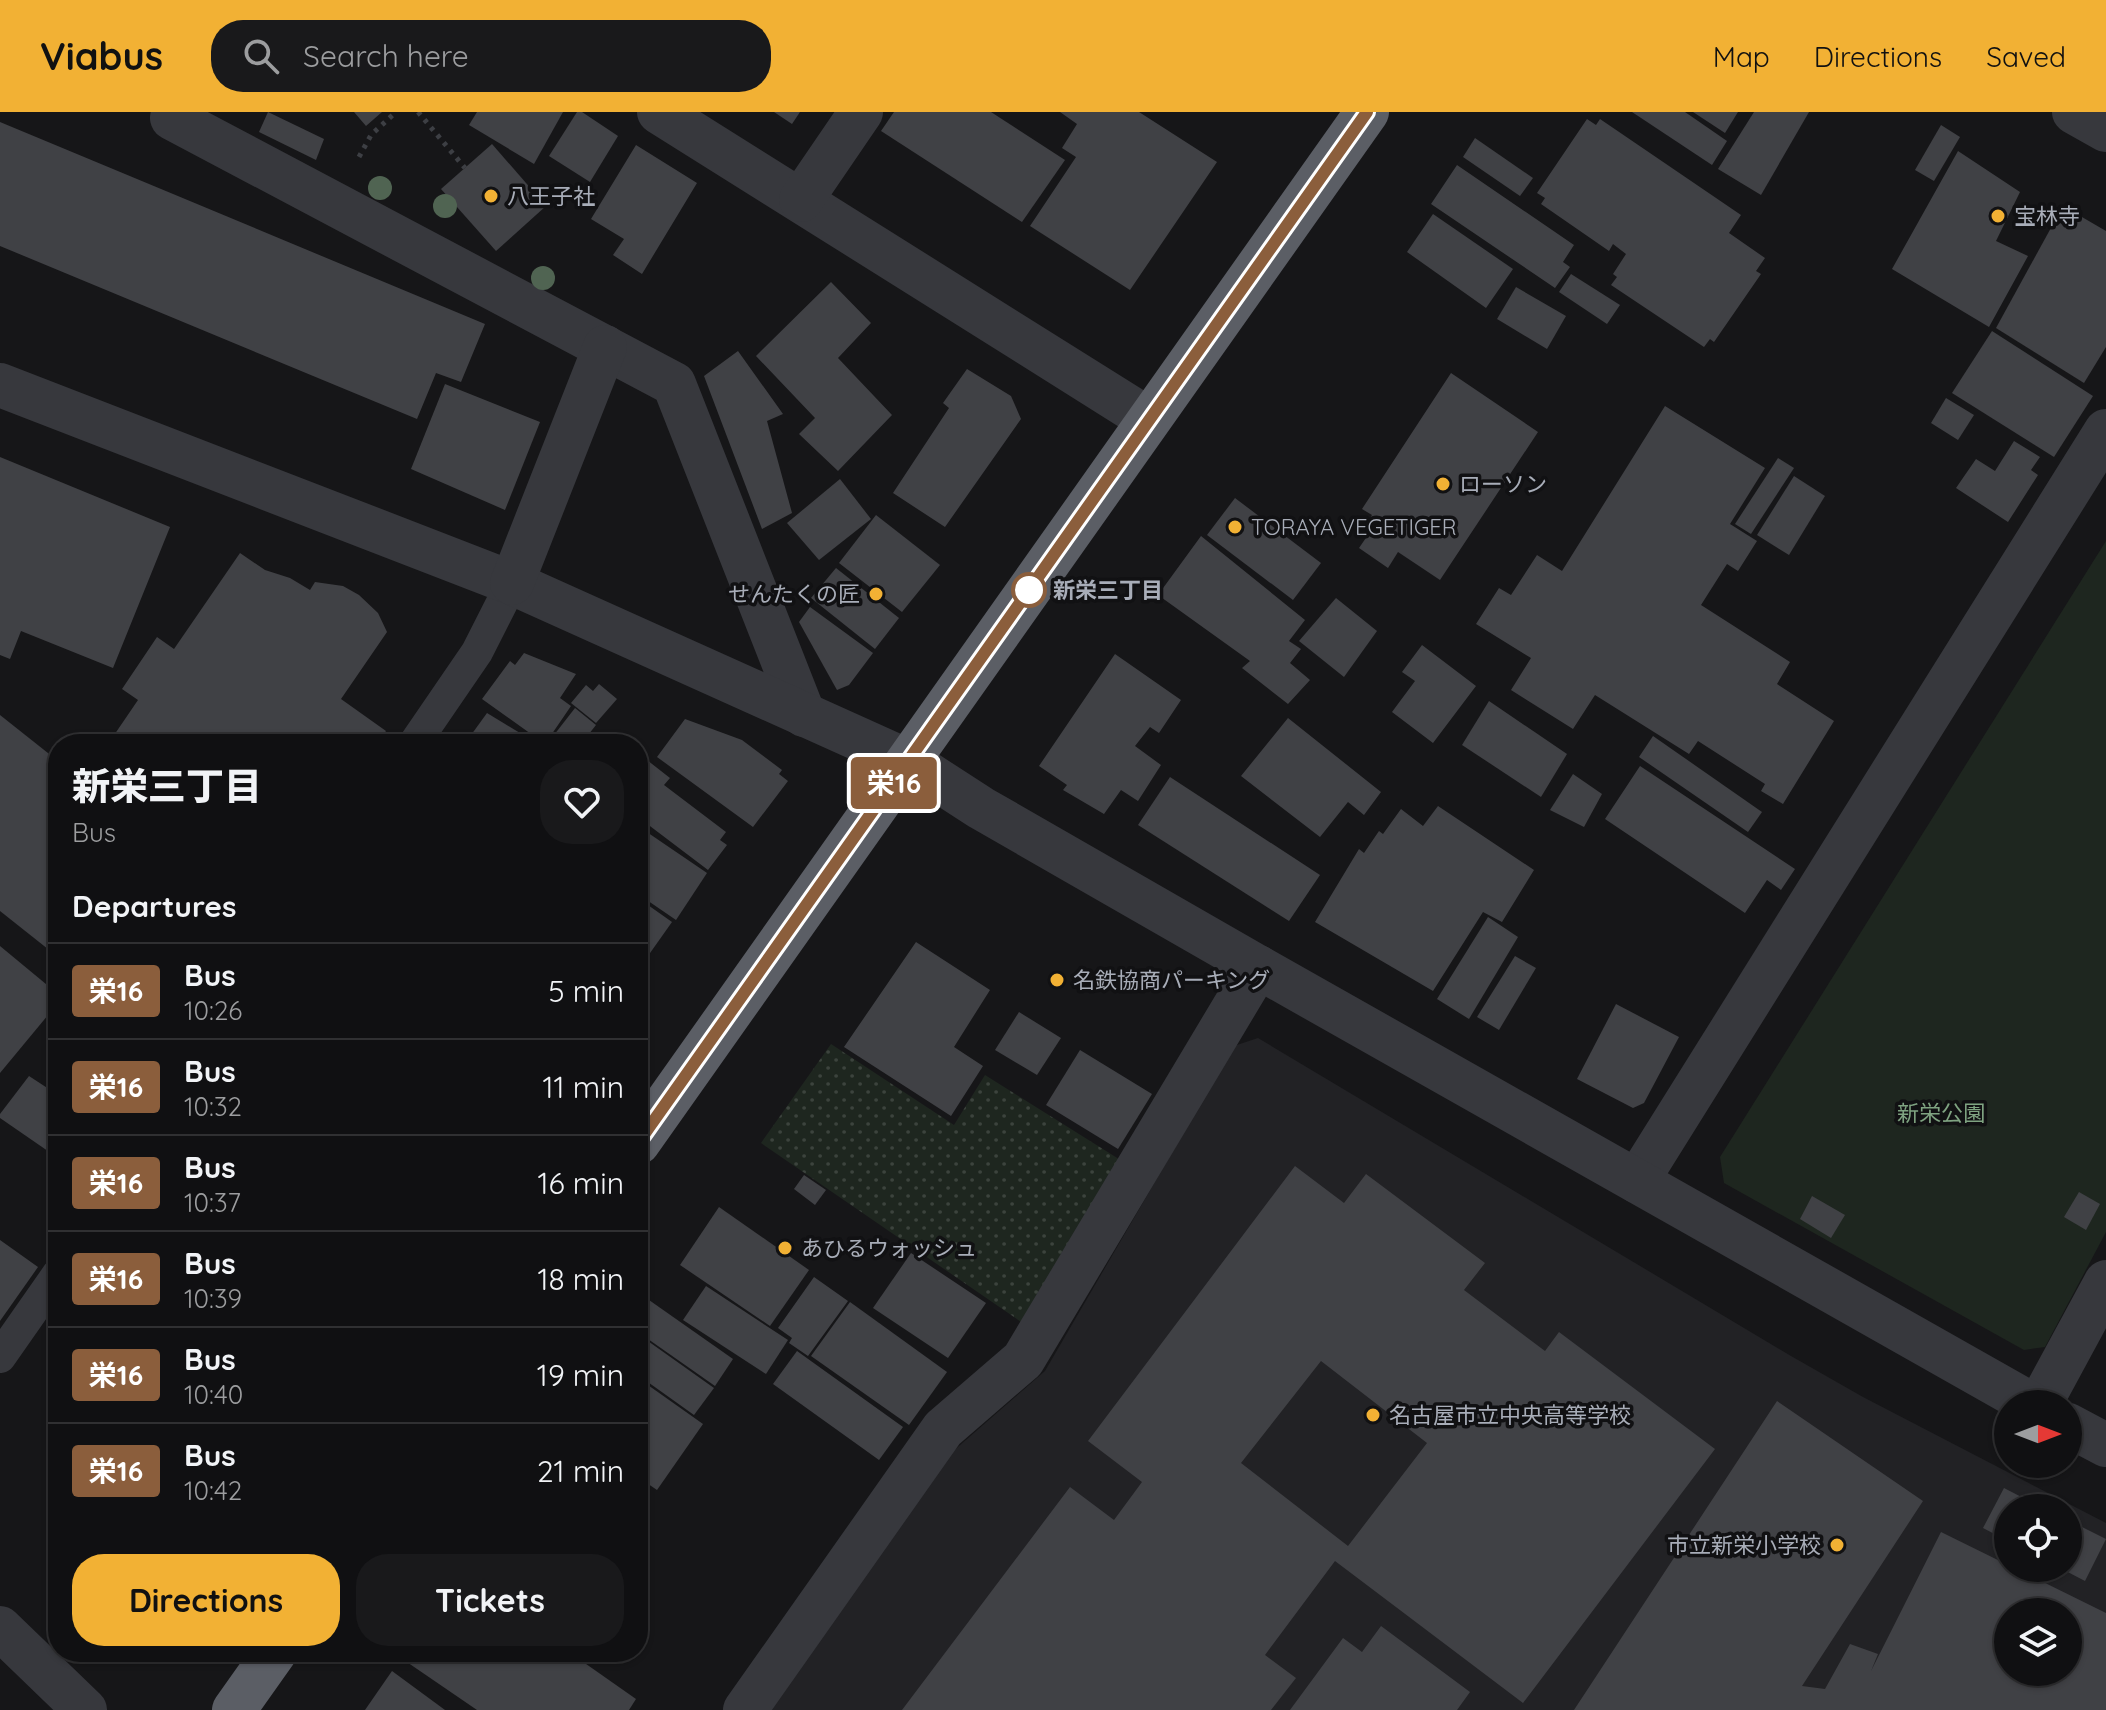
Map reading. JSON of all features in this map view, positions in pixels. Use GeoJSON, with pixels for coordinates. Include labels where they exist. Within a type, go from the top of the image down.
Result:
{"type":"FeatureCollection","features":[{"type":"Feature","properties":{"kind":"highway"},"geometry":{"type":"LineString","coordinates":[[648,1129],[1367,112]]}},
{"type":"Feature","properties":{"kind":"highway"},"geometry":{"type":"LineString","coordinates":[[234,1710],[268,1662]]}},
{"type":"Feature","properties":{"kind":"street"},"geometry":{"type":"LineString","coordinates":[[176,112],[172,118],[674,384],[804,715]]}},
{"type":"Feature","properties":{"kind":"street"},"geometry":{"type":"LineString","coordinates":[[659,112],[1148,419]]}},
{"type":"Feature","properties":{"kind":"street"},"geometry":{"type":"LineString","coordinates":[[801,200],[861,112]]}},
{"type":"Feature","properties":{"kind":"street"},"geometry":{"type":"LineString","coordinates":[[2074,112],[2106,130]]}},
{"type":"Feature","properties":{"kind":"street"},"geometry":{"type":"LineString","coordinates":[[512,583],[605,347]]}},
{"type":"Feature","properties":{"kind":"street"},"geometry":{"type":"LineString","coordinates":[[0,385],[512,583],[910,762],[981,808],[1258,967],[2006,1390]]}},
{"type":"Feature","properties":{"kind":"street"},"geometry":{"type":"LineString","coordinates":[[1637,1181],[2106,431]]}},
{"type":"Feature","properties":{"kind":"street"},"geometry":{"type":"LineString","coordinates":[[745,1710],[943,1429],[1023,1360],[1258,967]]}},
{"type":"Feature","properties":{"kind":"street"},"geometry":{"type":"LineString","coordinates":[[2048,1390],[2106,1282]]}},
{"type":"Feature","properties":{"kind":"street"},"geometry":{"type":"LineString","coordinates":[[2082,1432],[2106,1445]]}},
{"type":"Feature","properties":{"kind":"street"},"geometry":{"type":"LineString","coordinates":[[0,1628],[85,1710]]}},
{"type":"Feature","properties":{"kind":"lane"},"geometry":{"type":"LineString","coordinates":[[421,734],[477,652],[512,583]]}},
{"type":"Feature","properties":{"kind":"lane"},"geometry":{"type":"LineString","coordinates":[[0,1357],[48,1288]]}},
{"type":"Feature","properties":{"kind":"path"},"geometry":{"type":"LineString","coordinates":[[418,112],[465,168]]}},
{"type":"Feature","properties":{"kind":"shaded area","name":"名古屋市立中央高等学校"},"geometry":{"type":"Polygon","coordinates":[[[1258,1038],[1791,1356],[1994,1465],[1994,1478],[2019,1478],[2050,1494],[1994,1494],[1994,1582],[2082,1582],[2082,1511],[2106,1523],[2106,1710],[769,1710],[943,1460],[1045,1371],[1234,1046],[1258,1038]]]}},
{"type":"Feature","properties":{"kind":"green space","name":"新栄公園"},"geometry":{"type":"Polygon","coordinates":[[[2106,541],[2106,1232],[2045,1347],[2024,1350],[1724,1183],[1720,1157],[2106,541]]]}},
{"type":"Feature","properties":{"kind":"green space"},"geometry":{"type":"Polygon","coordinates":[[[831,1044],[954,1125],[985,1075],[1122,1161],[1027,1326],[761,1143],[831,1044]]]}},
{"type":"Feature","properties":{"kind":"building"},"geometry":{"type":"Polygon","coordinates":[[[268,112],[324,139],[316,160],[259,132],[268,112]]]}},
{"type":"Feature","properties":{"kind":"building"},"geometry":{"type":"Polygon","coordinates":[[[354,112],[382,112],[366,126],[354,112]]]}},
{"type":"Feature","properties":{"kind":"building"},"geometry":{"type":"Polygon","coordinates":[[[477,112],[563,112],[534,164],[469,125],[477,112]]]}},
{"type":"Feature","properties":{"kind":"building"},"geometry":{"type":"Polygon","coordinates":[[[577,112],[582,112],[618,136],[590,182],[549,156],[577,112]]]}},
{"type":"Feature","properties":{"kind":"building"},"geometry":{"type":"Polygon","coordinates":[[[774,112],[800,112],[792,124],[774,112]]]}},
{"type":"Feature","properties":{"kind":"building"},"geometry":{"type":"Polygon","coordinates":[[[894,112],[991,112],[1065,160],[1022,222],[881,131],[894,112]]]}},
{"type":"Feature","properties":{"kind":"building"},"geometry":{"type":"Polygon","coordinates":[[[1060,112],[1139,112],[1217,162],[1130,290],[1030,226],[1076,157],[1062,148],[1077,124],[1060,112]]]}},
{"type":"Feature","properties":{"kind":"building"},"geometry":{"type":"Polygon","coordinates":[[[1632,112],[1685,112],[1727,141],[1712,165],[1632,112]]]}},
{"type":"Feature","properties":{"kind":"building"},"geometry":{"type":"Polygon","coordinates":[[[1693,112],[1738,112],[1725,133],[1693,112]]]}},
{"type":"Feature","properties":{"kind":"building"},"geometry":{"type":"Polygon","coordinates":[[[1754,112],[1809,112],[1761,195],[1718,169],[1754,112]]]}},
{"type":"Feature","properties":{"kind":"building"},"geometry":{"type":"Polygon","coordinates":[[[1587,119],[1596,125],[1600,119],[1741,215],[1729,233],[1765,258],[1756,271],[1761,274],[1714,342],[1710,339],[1704,347],[1611,285],[1617,277],[1613,274],[1626,254],[1613,244],[1609,251],[1541,204],[1545,198],[1537,193],[1587,119]]]}},
{"type":"Feature","properties":{"kind":"building"},"geometry":{"type":"Polygon","coordinates":[[[0,122],[485,324],[461,382],[436,373],[417,419],[0,246],[0,122]]]}},
{"type":"Feature","properties":{"kind":"building"},"geometry":{"type":"Polygon","coordinates":[[[1941,125],[1960,137],[1934,181],[1915,170],[1941,125]]]}},
{"type":"Feature","properties":{"kind":"building"},"geometry":{"type":"Polygon","coordinates":[[[1475,138],[1533,178],[1520,196],[1463,157],[1475,138]]]}},
{"type":"Feature","properties":{"kind":"building"},"geometry":{"type":"Polygon","coordinates":[[[492,144],[546,206],[496,251],[441,189],[492,144]]]}},
{"type":"Feature","properties":{"kind":"building"},"geometry":{"type":"Polygon","coordinates":[[[636,145],[697,183],[642,274],[613,255],[624,239],[591,219],[636,145]]]}},
{"type":"Feature","properties":{"kind":"building"},"geometry":{"type":"Polygon","coordinates":[[[1958,151],[2020,192],[1996,241],[2028,256],[1989,327],[1892,269],[1958,151]]]}},
{"type":"Feature","properties":{"kind":"building"},"geometry":{"type":"Polygon","coordinates":[[[1457,165],[1574,245],[1563,262],[1570,267],[1555,288],[1431,204],[1457,165]]]}},
{"type":"Feature","properties":{"kind":"building"},"geometry":{"type":"Polygon","coordinates":[[[2063,206],[2106,231],[2106,347],[2084,383],[1996,328],[2063,206]]]}},
{"type":"Feature","properties":{"kind":"building"},"geometry":{"type":"Polygon","coordinates":[[[1433,214],[1513,269],[1486,308],[1407,252],[1433,214]]]}},
{"type":"Feature","properties":{"kind":"building"},"geometry":{"type":"Polygon","coordinates":[[[1571,274],[1620,305],[1607,324],[1559,292],[1571,274]]]}},
{"type":"Feature","properties":{"kind":"building"},"geometry":{"type":"Polygon","coordinates":[[[831,282],[871,323],[838,358],[892,415],[838,471],[799,434],[815,418],[756,356],[831,282]]]}},
{"type":"Feature","properties":{"kind":"building"},"geometry":{"type":"Polygon","coordinates":[[[1516,287],[1566,316],[1547,349],[1497,319],[1516,287]]]}},
{"type":"Feature","properties":{"kind":"building"},"geometry":{"type":"Polygon","coordinates":[[[1992,331],[2093,396],[2054,457],[1952,393],[1992,331]]]}},
{"type":"Feature","properties":{"kind":"building"},"geometry":{"type":"Polygon","coordinates":[[[738,351],[783,414],[767,421],[792,513],[762,529],[704,376],[738,351]]]}},
{"type":"Feature","properties":{"kind":"building"},"geometry":{"type":"Polygon","coordinates":[[[967,369],[1011,396],[1021,419],[945,527],[893,493],[949,408],[943,403],[967,369]]]}},
{"type":"Feature","properties":{"kind":"building"},"geometry":{"type":"Polygon","coordinates":[[[1451,373],[1538,432],[1440,580],[1398,552],[1388,568],[1359,548],[1370,532],[1363,528],[1372,515],[1362,509],[1451,373]]]}},
{"type":"Feature","properties":{"kind":"building"},"geometry":{"type":"Polygon","coordinates":[[[445,384],[540,422],[505,510],[411,469],[445,384]]]}},
{"type":"Feature","properties":{"kind":"building"},"geometry":{"type":"Polygon","coordinates":[[[1946,398],[1974,415],[1958,440],[1931,423],[1946,398]]]}},
{"type":"Feature","properties":{"kind":"building"},"geometry":{"type":"Polygon","coordinates":[[[1665,406],[1765,468],[1730,524],[1757,541],[1738,571],[1727,564],[1701,605],[1790,662],[1777,684],[1834,721],[1783,804],[1761,791],[1765,784],[1698,741],[1689,754],[1595,695],[1573,729],[1511,690],[1531,658],[1476,624],[1499,588],[1511,595],[1537,555],[1562,571],[1665,406]]]}},
{"type":"Feature","properties":{"kind":"building"},"geometry":{"type":"Polygon","coordinates":[[[2014,441],[2040,457],[2031,470],[2038,475],[2008,522],[1956,488],[1976,459],[1995,471],[2014,441]]]}},
{"type":"Feature","properties":{"kind":"building"},"geometry":{"type":"Polygon","coordinates":[[[0,457],[170,527],[113,668],[21,631],[10,659],[0,655],[0,457]]]}},
{"type":"Feature","properties":{"kind":"building"},"geometry":{"type":"Polygon","coordinates":[[[1778,458],[1794,468],[1751,534],[1735,524],[1778,458]]]}},
{"type":"Feature","properties":{"kind":"building"},"geometry":{"type":"Polygon","coordinates":[[[1794,476],[1825,496],[1789,555],[1757,535],[1794,476]]]}},
{"type":"Feature","properties":{"kind":"building"},"geometry":{"type":"Polygon","coordinates":[[[840,479],[871,519],[819,560],[787,523],[840,479]]]}},
{"type":"Feature","properties":{"kind":"building"},"geometry":{"type":"Polygon","coordinates":[[[1235,498],[1321,563],[1293,600],[1207,535],[1235,498]]]}},
{"type":"Feature","properties":{"kind":"building"},"geometry":{"type":"Polygon","coordinates":[[[876,515],[940,565],[902,612],[839,563],[876,515]]]}},
{"type":"Feature","properties":{"kind":"building"},"geometry":{"type":"Polygon","coordinates":[[[1201,536],[1305,620],[1289,641],[1301,649],[1290,663],[1310,680],[1288,704],[1242,668],[1250,661],[1158,595],[1201,536]]]}},
{"type":"Feature","properties":{"kind":"building"},"geometry":{"type":"Polygon","coordinates":[[[240,553],[265,570],[290,578],[310,590],[315,582],[343,586],[359,595],[378,613],[387,632],[341,699],[386,731],[384,734],[115,734],[138,700],[122,689],[157,637],[174,649],[240,553]]]}},
{"type":"Feature","properties":{"kind":"building"},"geometry":{"type":"Polygon","coordinates":[[[836,568],[899,618],[875,649],[811,598],[836,568]]]}},
{"type":"Feature","properties":{"kind":"building"},"geometry":{"type":"Polygon","coordinates":[[[1336,598],[1377,631],[1344,677],[1299,641],[1336,598]]]}},
{"type":"Feature","properties":{"kind":"building"},"geometry":{"type":"Polygon","coordinates":[[[810,607],[873,653],[849,685],[837,690],[799,622],[810,607]]]}},
{"type":"Feature","properties":{"kind":"building"},"geometry":{"type":"Polygon","coordinates":[[[1422,645],[1476,686],[1433,743],[1392,712],[1415,681],[1402,672],[1422,645]]]}},
{"type":"Feature","properties":{"kind":"building"},"geometry":{"type":"Polygon","coordinates":[[[524,653],[576,674],[560,698],[571,706],[552,734],[531,734],[482,699],[510,661],[515,665],[524,653]]]}},
{"type":"Feature","properties":{"kind":"building"},"geometry":{"type":"Polygon","coordinates":[[[1115,654],[1181,700],[1159,733],[1150,727],[1135,746],[1161,765],[1138,801],[1121,790],[1104,814],[1063,790],[1067,785],[1039,766],[1115,654]]]}},
{"type":"Feature","properties":{"kind":"building"},"geometry":{"type":"Polygon","coordinates":[[[599,684],[617,699],[596,723],[571,703],[586,685],[593,691],[599,684]]]}},
{"type":"Feature","properties":{"kind":"building"},"geometry":{"type":"Polygon","coordinates":[[[1489,701],[1567,754],[1541,797],[1462,745],[1489,701]]]}},
{"type":"Feature","properties":{"kind":"building"},"geometry":{"type":"Polygon","coordinates":[[[575,708],[596,725],[589,734],[555,734],[575,708]]]}},
{"type":"Feature","properties":{"kind":"building"},"geometry":{"type":"Polygon","coordinates":[[[487,713],[520,733],[519,734],[472,734],[487,713]]]}},
{"type":"Feature","properties":{"kind":"building"},"geometry":{"type":"Polygon","coordinates":[[[0,715],[48,753],[48,949],[0,911],[0,715]]]}},
{"type":"Feature","properties":{"kind":"building"},"geometry":{"type":"Polygon","coordinates":[[[1288,718],[1381,792],[1364,815],[1348,802],[1320,837],[1241,776],[1288,718]]]}},
{"type":"Feature","properties":{"kind":"building"},"geometry":{"type":"Polygon","coordinates":[[[685,719],[742,740],[782,770],[779,774],[788,781],[753,827],[657,757],[685,719]]]}},
{"type":"Feature","properties":{"kind":"building"},"geometry":{"type":"Polygon","coordinates":[[[1653,736],[1762,812],[1748,832],[1639,757],[1653,736]]]}},
{"type":"Feature","properties":{"kind":"building"},"geometry":{"type":"Polygon","coordinates":[[[648,761],[670,778],[664,785],[726,832],[720,840],[727,845],[708,870],[648,825],[648,761]]]}},
{"type":"Feature","properties":{"kind":"building"},"geometry":{"type":"Polygon","coordinates":[[[1640,766],[1795,869],[1781,890],[1767,880],[1745,913],[1605,819],[1640,766]]]}},
{"type":"Feature","properties":{"kind":"building"},"geometry":{"type":"Polygon","coordinates":[[[1573,774],[1602,794],[1584,827],[1550,810],[1573,774]]]}},
{"type":"Feature","properties":{"kind":"building"},"geometry":{"type":"Polygon","coordinates":[[[1170,777],[1320,875],[1289,921],[1138,825],[1170,777]]]}},
{"type":"Feature","properties":{"kind":"building"},"geometry":{"type":"Polygon","coordinates":[[[1438,806],[1534,870],[1502,922],[1483,912],[1433,991],[1315,922],[1359,849],[1364,853],[1379,831],[1383,834],[1401,809],[1423,826],[1438,806]]]}},
{"type":"Feature","properties":{"kind":"building"},"geometry":{"type":"Polygon","coordinates":[[[648,833],[707,873],[676,920],[648,901],[648,833]]]}},
{"type":"Feature","properties":{"kind":"building"},"geometry":{"type":"Polygon","coordinates":[[[648,905],[672,922],[648,956],[648,905]]]}},
{"type":"Feature","properties":{"kind":"building"},"geometry":{"type":"Polygon","coordinates":[[[1488,917],[1518,937],[1469,1019],[1437,999],[1488,917]]]}},
{"type":"Feature","properties":{"kind":"building"},"geometry":{"type":"Polygon","coordinates":[[[916,942],[990,990],[954,1047],[983,1066],[951,1116],[844,1047],[916,942]]]}},
{"type":"Feature","properties":{"kind":"building"},"geometry":{"type":"Polygon","coordinates":[[[0,946],[48,986],[48,1015],[0,1073],[0,946]]]}},
{"type":"Feature","properties":{"kind":"building"},"geometry":{"type":"Polygon","coordinates":[[[1515,956],[1536,968],[1499,1030],[1477,1017],[1515,956]]]}},
{"type":"Feature","properties":{"kind":"building"},"geometry":{"type":"Polygon","coordinates":[[[1616,1004],[1679,1037],[1644,1103],[1633,1108],[1577,1079],[1616,1004]]]}},
{"type":"Feature","properties":{"kind":"building"},"geometry":{"type":"Polygon","coordinates":[[[1019,1012],[1061,1038],[1037,1075],[995,1050],[1019,1012]]]}},
{"type":"Feature","properties":{"kind":"building"},"geometry":{"type":"Polygon","coordinates":[[[1080,1050],[1152,1094],[1118,1149],[1046,1105],[1080,1050]]]}},
{"type":"Feature","properties":{"kind":"building"},"geometry":{"type":"Polygon","coordinates":[[[29,1076],[48,1088],[48,1151],[0,1118],[29,1076]]]}},
{"type":"Feature","properties":{"kind":"building"},"geometry":{"type":"Polygon","coordinates":[[[1295,1166],[1344,1203],[1366,1174],[1485,1263],[1464,1290],[1545,1351],[1559,1332],[1715,1449],[1523,1703],[1335,1561],[1265,1655],[1296,1678],[1271,1710],[902,1710],[1070,1487],[1114,1520],[1142,1482],[1088,1441],[1295,1166]],[[1321,1361],[1241,1463],[1348,1546],[1427,1443],[1321,1361]]]}},
{"type":"Feature","properties":{"kind":"building"},"geometry":{"type":"Polygon","coordinates":[[[804,1175],[826,1190],[815,1205],[794,1189],[804,1175]]]}},
{"type":"Feature","properties":{"kind":"building"},"geometry":{"type":"Polygon","coordinates":[[[2079,1192],[2100,1204],[2086,1230],[2064,1217],[2079,1192]]]}},
{"type":"Feature","properties":{"kind":"building"},"geometry":{"type":"Polygon","coordinates":[[[1812,1196],[1845,1215],[1831,1238],[1800,1219],[1812,1196]]]}},
{"type":"Feature","properties":{"kind":"building"},"geometry":{"type":"Polygon","coordinates":[[[719,1207],[809,1270],[770,1326],[680,1265],[719,1207]]]}},
{"type":"Feature","properties":{"kind":"building"},"geometry":{"type":"Polygon","coordinates":[[[0,1240],[38,1267],[0,1321],[0,1240]]]}},
{"type":"Feature","properties":{"kind":"building"},"geometry":{"type":"Polygon","coordinates":[[[911,1253],[986,1303],[948,1358],[873,1308],[911,1253]]]}},
{"type":"Feature","properties":{"kind":"building"},"geometry":{"type":"Polygon","coordinates":[[[814,1277],[848,1301],[808,1356],[789,1343],[792,1338],[778,1328],[814,1277]]]}},
{"type":"Feature","properties":{"kind":"building"},"geometry":{"type":"Polygon","coordinates":[[[706,1286],[788,1340],[766,1374],[683,1320],[706,1286]]]}},
{"type":"Feature","properties":{"kind":"building"},"geometry":{"type":"Polygon","coordinates":[[[648,1301],[733,1359],[715,1386],[648,1339],[648,1301]]]}},
{"type":"Feature","properties":{"kind":"building"},"geometry":{"type":"Polygon","coordinates":[[[850,1302],[947,1372],[909,1425],[811,1356],[850,1302]]]}},
{"type":"Feature","properties":{"kind":"building"},"geometry":{"type":"Polygon","coordinates":[[[648,1341],[714,1388],[694,1415],[648,1382],[648,1341]]]}},
{"type":"Feature","properties":{"kind":"building"},"geometry":{"type":"Polygon","coordinates":[[[797,1351],[903,1427],[879,1460],[773,1384],[797,1351]]]}},
{"type":"Feature","properties":{"kind":"building"},"geometry":{"type":"Polygon","coordinates":[[[648,1385],[703,1424],[657,1490],[648,1484],[648,1385]]]}},
{"type":"Feature","properties":{"kind":"building","name":"市立新栄小学校"},"geometry":{"type":"Polygon","coordinates":[[[1777,1401],[1923,1501],[1802,1686],[1825,1689],[1850,1644],[1878,1654],[1871,1671],[1941,1532],[1994,1558],[1994,1582],[2043,1582],[2076,1598],[1994,1598],[1994,1686],[2082,1686],[2082,1601],[2106,1613],[2106,1710],[1574,1710],[1777,1401]]]}},
{"type":"Feature","properties":{"kind":"building"},"geometry":{"type":"Polygon","coordinates":[[[2004,1488],[2016,1494],[2001,1494],[2004,1488]]]}},
{"type":"Feature","properties":{"kind":"building"},"geometry":{"type":"Polygon","coordinates":[[[1994,1507],[1994,1534],[1983,1528],[1994,1507]]]}},
{"type":"Feature","properties":{"kind":"building"},"geometry":{"type":"Polygon","coordinates":[[[2082,1527],[2106,1539],[2085,1581],[2082,1579],[2082,1527]]]}},
{"type":"Feature","properties":{"kind":"building"},"geometry":{"type":"Polygon","coordinates":[[[1381,1626],[1470,1692],[1457,1710],[1290,1710],[1343,1638],[1362,1652],[1381,1626]]]}},
{"type":"Feature","properties":{"kind":"building"},"geometry":{"type":"Polygon","coordinates":[[[407,1662],[583,1662],[636,1699],[629,1710],[477,1710],[407,1662]]]}},
{"type":"Feature","properties":{"kind":"building"},"geometry":{"type":"Polygon","coordinates":[[[392,1671],[445,1710],[365,1710],[392,1671]]]}},
{"type":"Feature","properties":{"kind":"bus line","name":"栄16"},"geometry":{"type":"LineString","coordinates":[[648,1129],[1367,112]]}},
{"type":"Feature","properties":{"kind":"place","name":"八王子社"},"geometry":{"type":"Point","coordinates":[491,196]}},
{"type":"Feature","properties":{"kind":"place","name":"宝林寺"},"geometry":{"type":"Point","coordinates":[1998,216]}},
{"type":"Feature","properties":{"kind":"place","name":"ローソン"},"geometry":{"type":"Point","coordinates":[1443,484]}},
{"type":"Feature","properties":{"kind":"place","name":"TORAYA VEGETIGER"},"geometry":{"type":"Point","coordinates":[1235,527]}},
{"type":"Feature","properties":{"kind":"place","name":"新栄三丁目"},"geometry":{"type":"Point","coordinates":[1029,590]}},
{"type":"Feature","properties":{"kind":"place","name":"せんたくの匠"},"geometry":{"type":"Point","coordinates":[876,594]}},
{"type":"Feature","properties":{"kind":"place","name":"名鉄協商パーキング"},"geometry":{"type":"Point","coordinates":[1057,980]}},
{"type":"Feature","properties":{"kind":"place","name":"あひるウォッシュ"},"geometry":{"type":"Point","coordinates":[785,1248]}},
{"type":"Feature","properties":{"kind":"place","name":"名古屋市立中央高等学校"},"geometry":{"type":"Point","coordinates":[1373,1415]}},
{"type":"Feature","properties":{"kind":"place","name":"市立新栄小学校"},"geometry":{"type":"Point","coordinates":[1837,1545]}}]}
